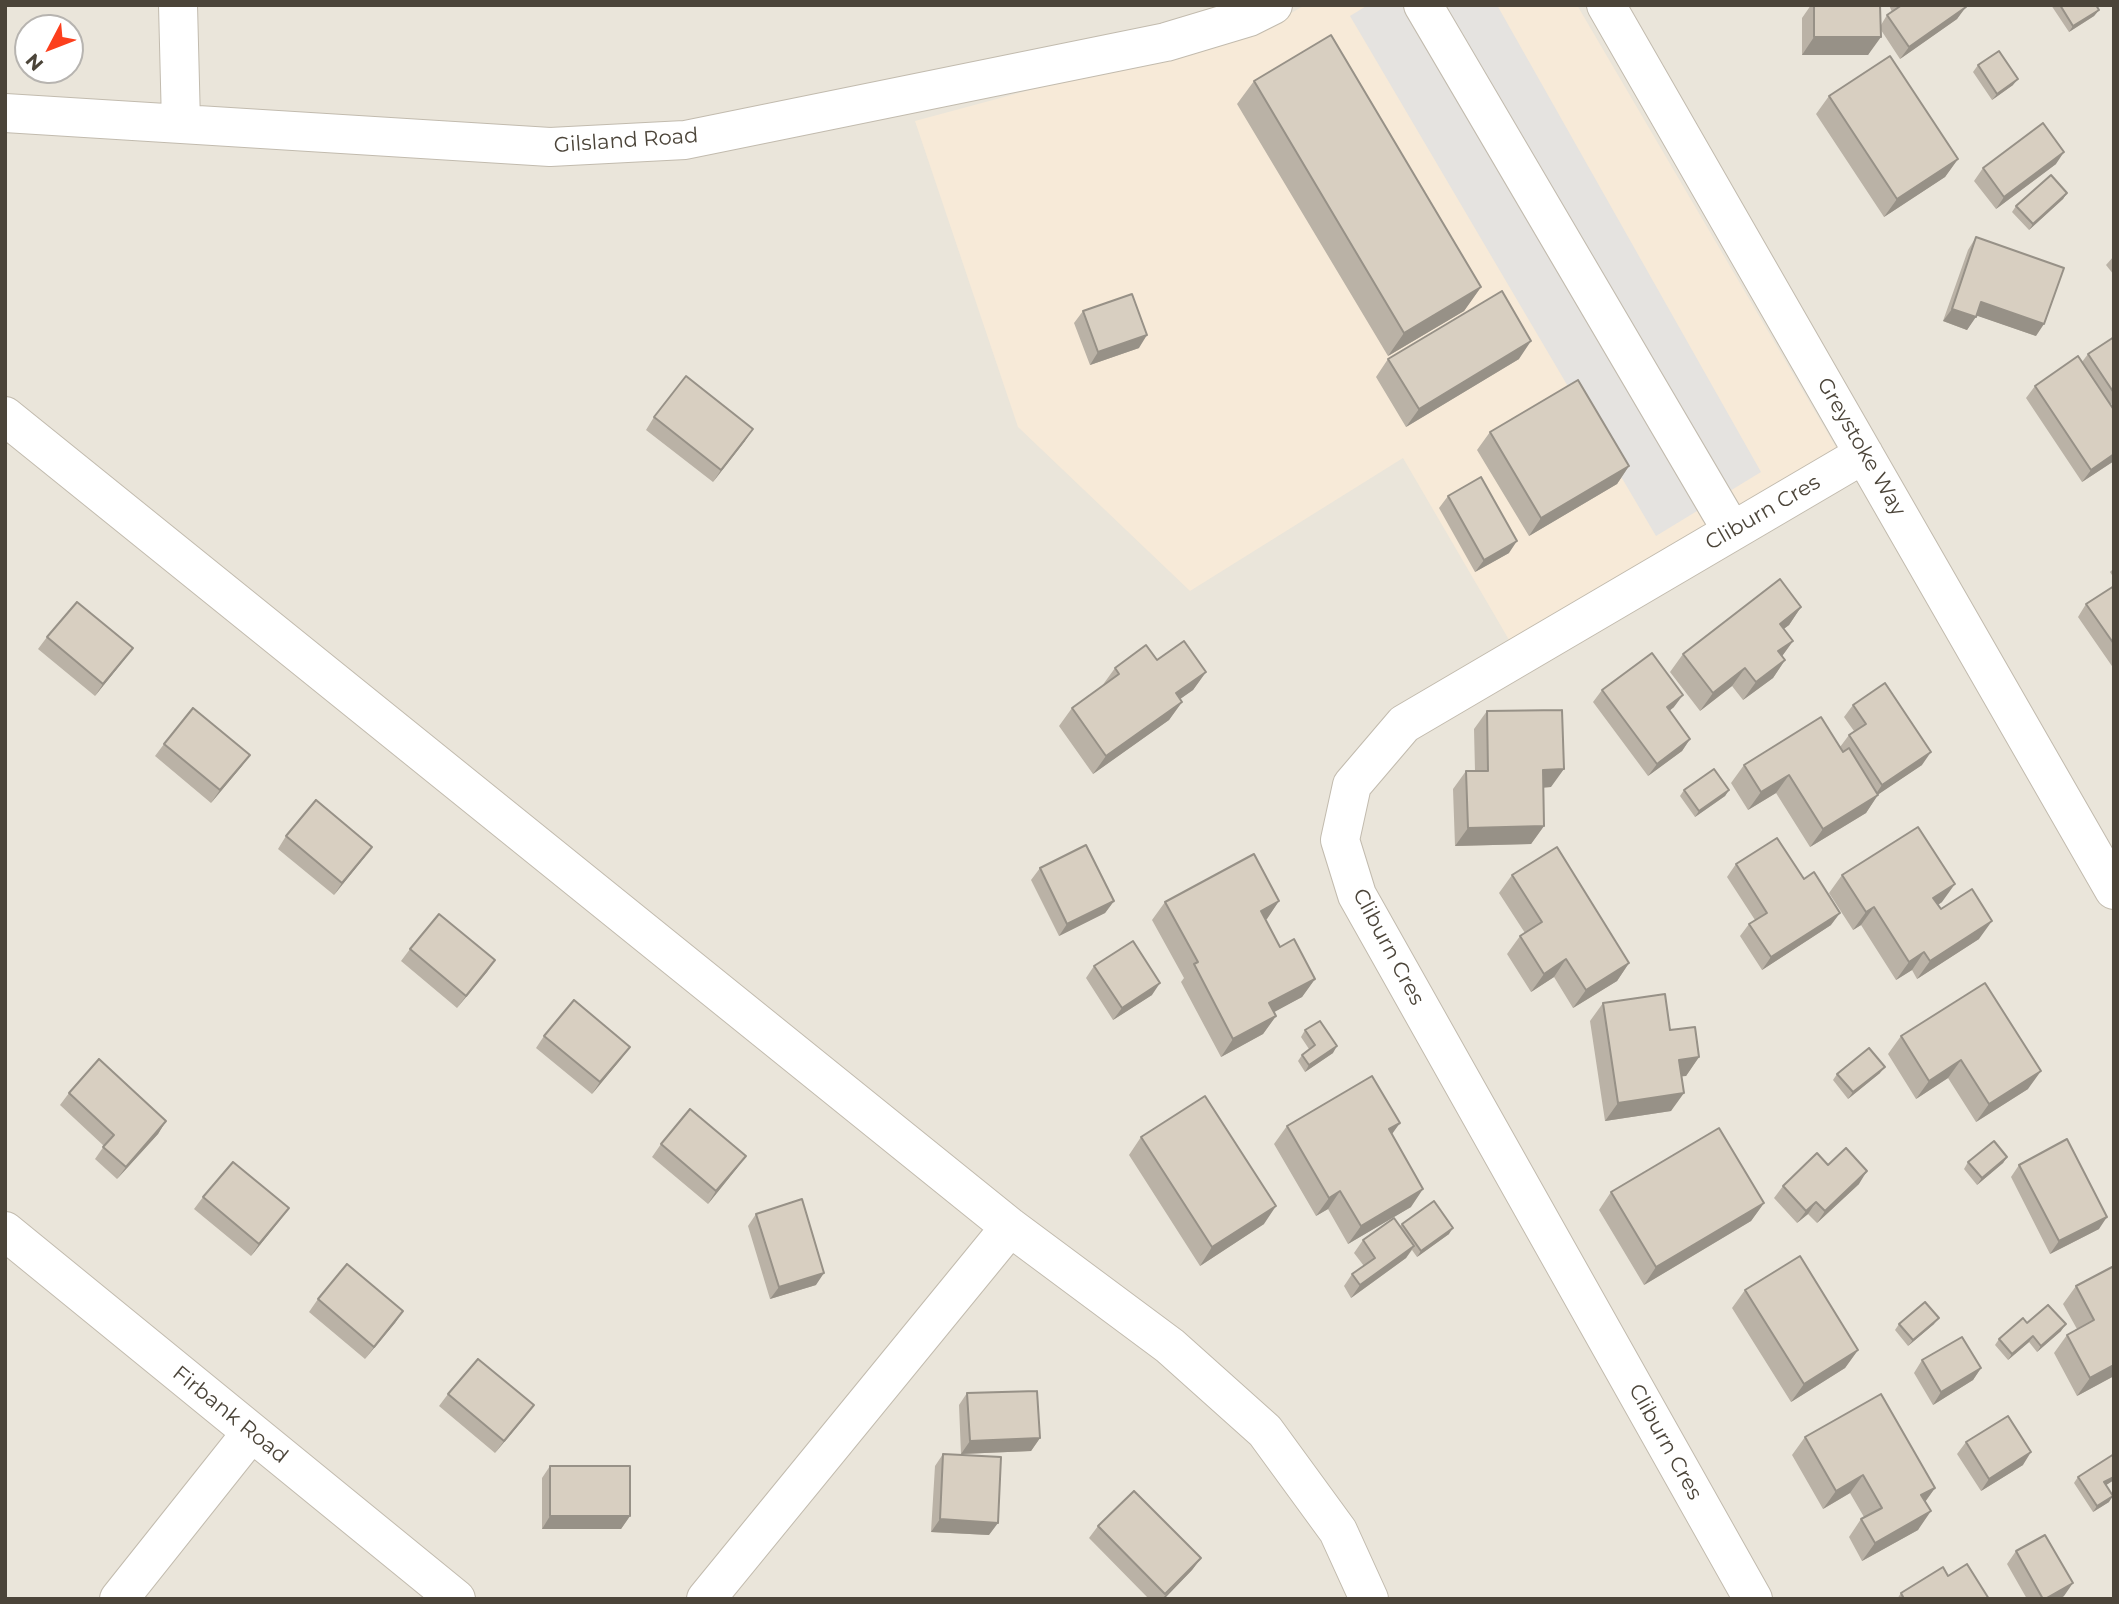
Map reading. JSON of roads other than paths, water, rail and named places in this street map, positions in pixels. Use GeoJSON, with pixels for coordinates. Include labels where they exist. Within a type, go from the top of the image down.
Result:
{"type":"FeatureCollection","features":[{"type":"Feature","properties":{"kind":"street"},"geometry":{"type":"LineString","coordinates":[[178,5],[181,123]]}},
{"type":"Feature","properties":{"kind":"street","name":"Gilsland Road"},"geometry":{"type":"LineString","coordinates":[[5,113],[550,147],[685,140],[1166,42],[1249,18],[1273,5]]}},
{"type":"Feature","properties":{"kind":"street"},"geometry":{"type":"LineString","coordinates":[[1423,5],[1732,531]]}},
{"type":"Feature","properties":{"kind":"street","name":"Greystoke Way"},"geometry":{"type":"LineString","coordinates":[[1606,5],[2114,890]]}},
{"type":"Feature","properties":{"kind":"street"},"geometry":{"type":"LineString","coordinates":[[5,416],[1010,1227],[1170,1346],[1265,1431],[1338,1531],[1369,1599]]}},
{"type":"Feature","properties":{"kind":"street","name":"Cliburn Cres"},"geometry":{"type":"LineString","coordinates":[[1753,1599],[1357,895],[1340,840],[1352,785],[1404,724],[1864,454]]}},
{"type":"Feature","properties":{"kind":"street"},"geometry":{"type":"LineString","coordinates":[[706,1599],[1010,1227]]}},
{"type":"Feature","properties":{"kind":"street","name":"Firbank Road"},"geometry":{"type":"LineString","coordinates":[[5,1231],[456,1599]]}},
{"type":"Feature","properties":{"kind":"street"},"geometry":{"type":"LineString","coordinates":[[119,1599],[251,1433]]}}]}
